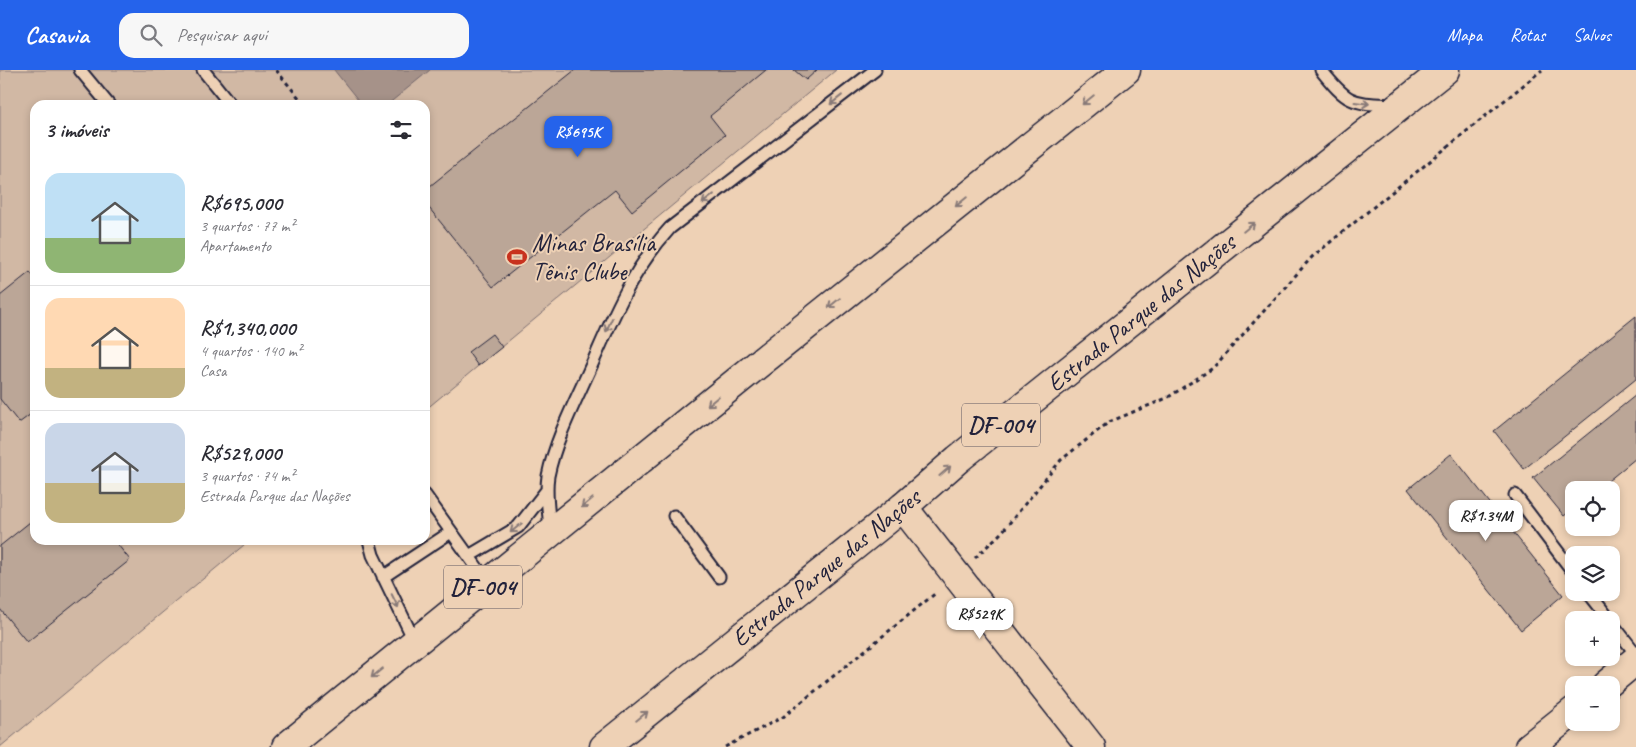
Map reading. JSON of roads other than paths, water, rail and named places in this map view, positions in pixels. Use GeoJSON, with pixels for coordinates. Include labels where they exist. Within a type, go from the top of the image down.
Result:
{"type":"FeatureCollection","features":[{"type":"Feature","properties":{"kind":"main road","name":"DF-004"},"geometry":{"type":"LineString","coordinates":[[286,747],[1126,70]]}},
{"type":"Feature","properties":{"kind":"main road","name":"Estrada Parque das Nações"},"geometry":{"type":"LineString","coordinates":[[604,747],[903,507],[958,459],[1445,70]]}},
{"type":"Feature","properties":{"kind":"main road"},"geometry":{"type":"LineString","coordinates":[[903,507],[1091,747]]}},
{"type":"Feature","properties":{"kind":"main road"},"geometry":{"type":"LineString","coordinates":[[1617,676],[1636,660]]}},
{"type":"Feature","properties":{"kind":"main road"},"geometry":{"type":"LineString","coordinates":[[1529,747],[1565,718]]}},
{"type":"Feature","properties":{"kind":"lane"},"geometry":{"type":"LineString","coordinates":[[80,70],[105,100]]}},
{"type":"Feature","properties":{"kind":"lane"},"geometry":{"type":"LineString","coordinates":[[203,70],[227,100]]}},
{"type":"Feature","properties":{"kind":"lane"},"geometry":{"type":"LineString","coordinates":[[550,533],[547,490],[552,463],[570,411],[631,279],[649,251],[670,228],[875,70]]}},
{"type":"Feature","properties":{"kind":"lane"},"geometry":{"type":"LineString","coordinates":[[1321,70],[1344,97],[1354,103],[1401,106]]}},
{"type":"Feature","properties":{"kind":"lane"},"geometry":{"type":"LineString","coordinates":[[469,556],[518,527],[547,490]]}},
{"type":"Feature","properties":{"kind":"lane"},"geometry":{"type":"LineString","coordinates":[[1515,495],[1565,561]]}},
{"type":"Feature","properties":{"kind":"lane"},"geometry":{"type":"LineString","coordinates":[[430,501],[488,583]]}},
{"type":"Feature","properties":{"kind":"lane"},"geometry":{"type":"LineString","coordinates":[[674,516],[719,577]]}},
{"type":"Feature","properties":{"kind":"lane"},"geometry":{"type":"LineString","coordinates":[[383,577],[451,532]]}},
{"type":"Feature","properties":{"kind":"lane"},"geometry":{"type":"LineString","coordinates":[[370,545],[383,577],[415,642]]}},
{"type":"Feature","properties":{"kind":"lane"},"geometry":{"type":"LineString","coordinates":[[1595,601],[1602,611]]}},
{"type":"Feature","properties":{"kind":"lane"},"geometry":{"type":"LineString","coordinates":[[1620,634],[1636,654]]}},
{"type":"Feature","properties":{"kind":"place","name":"Minas Brasília Tênis Clube"},"geometry":{"type":"Point","coordinates":[517,257]}}]}
